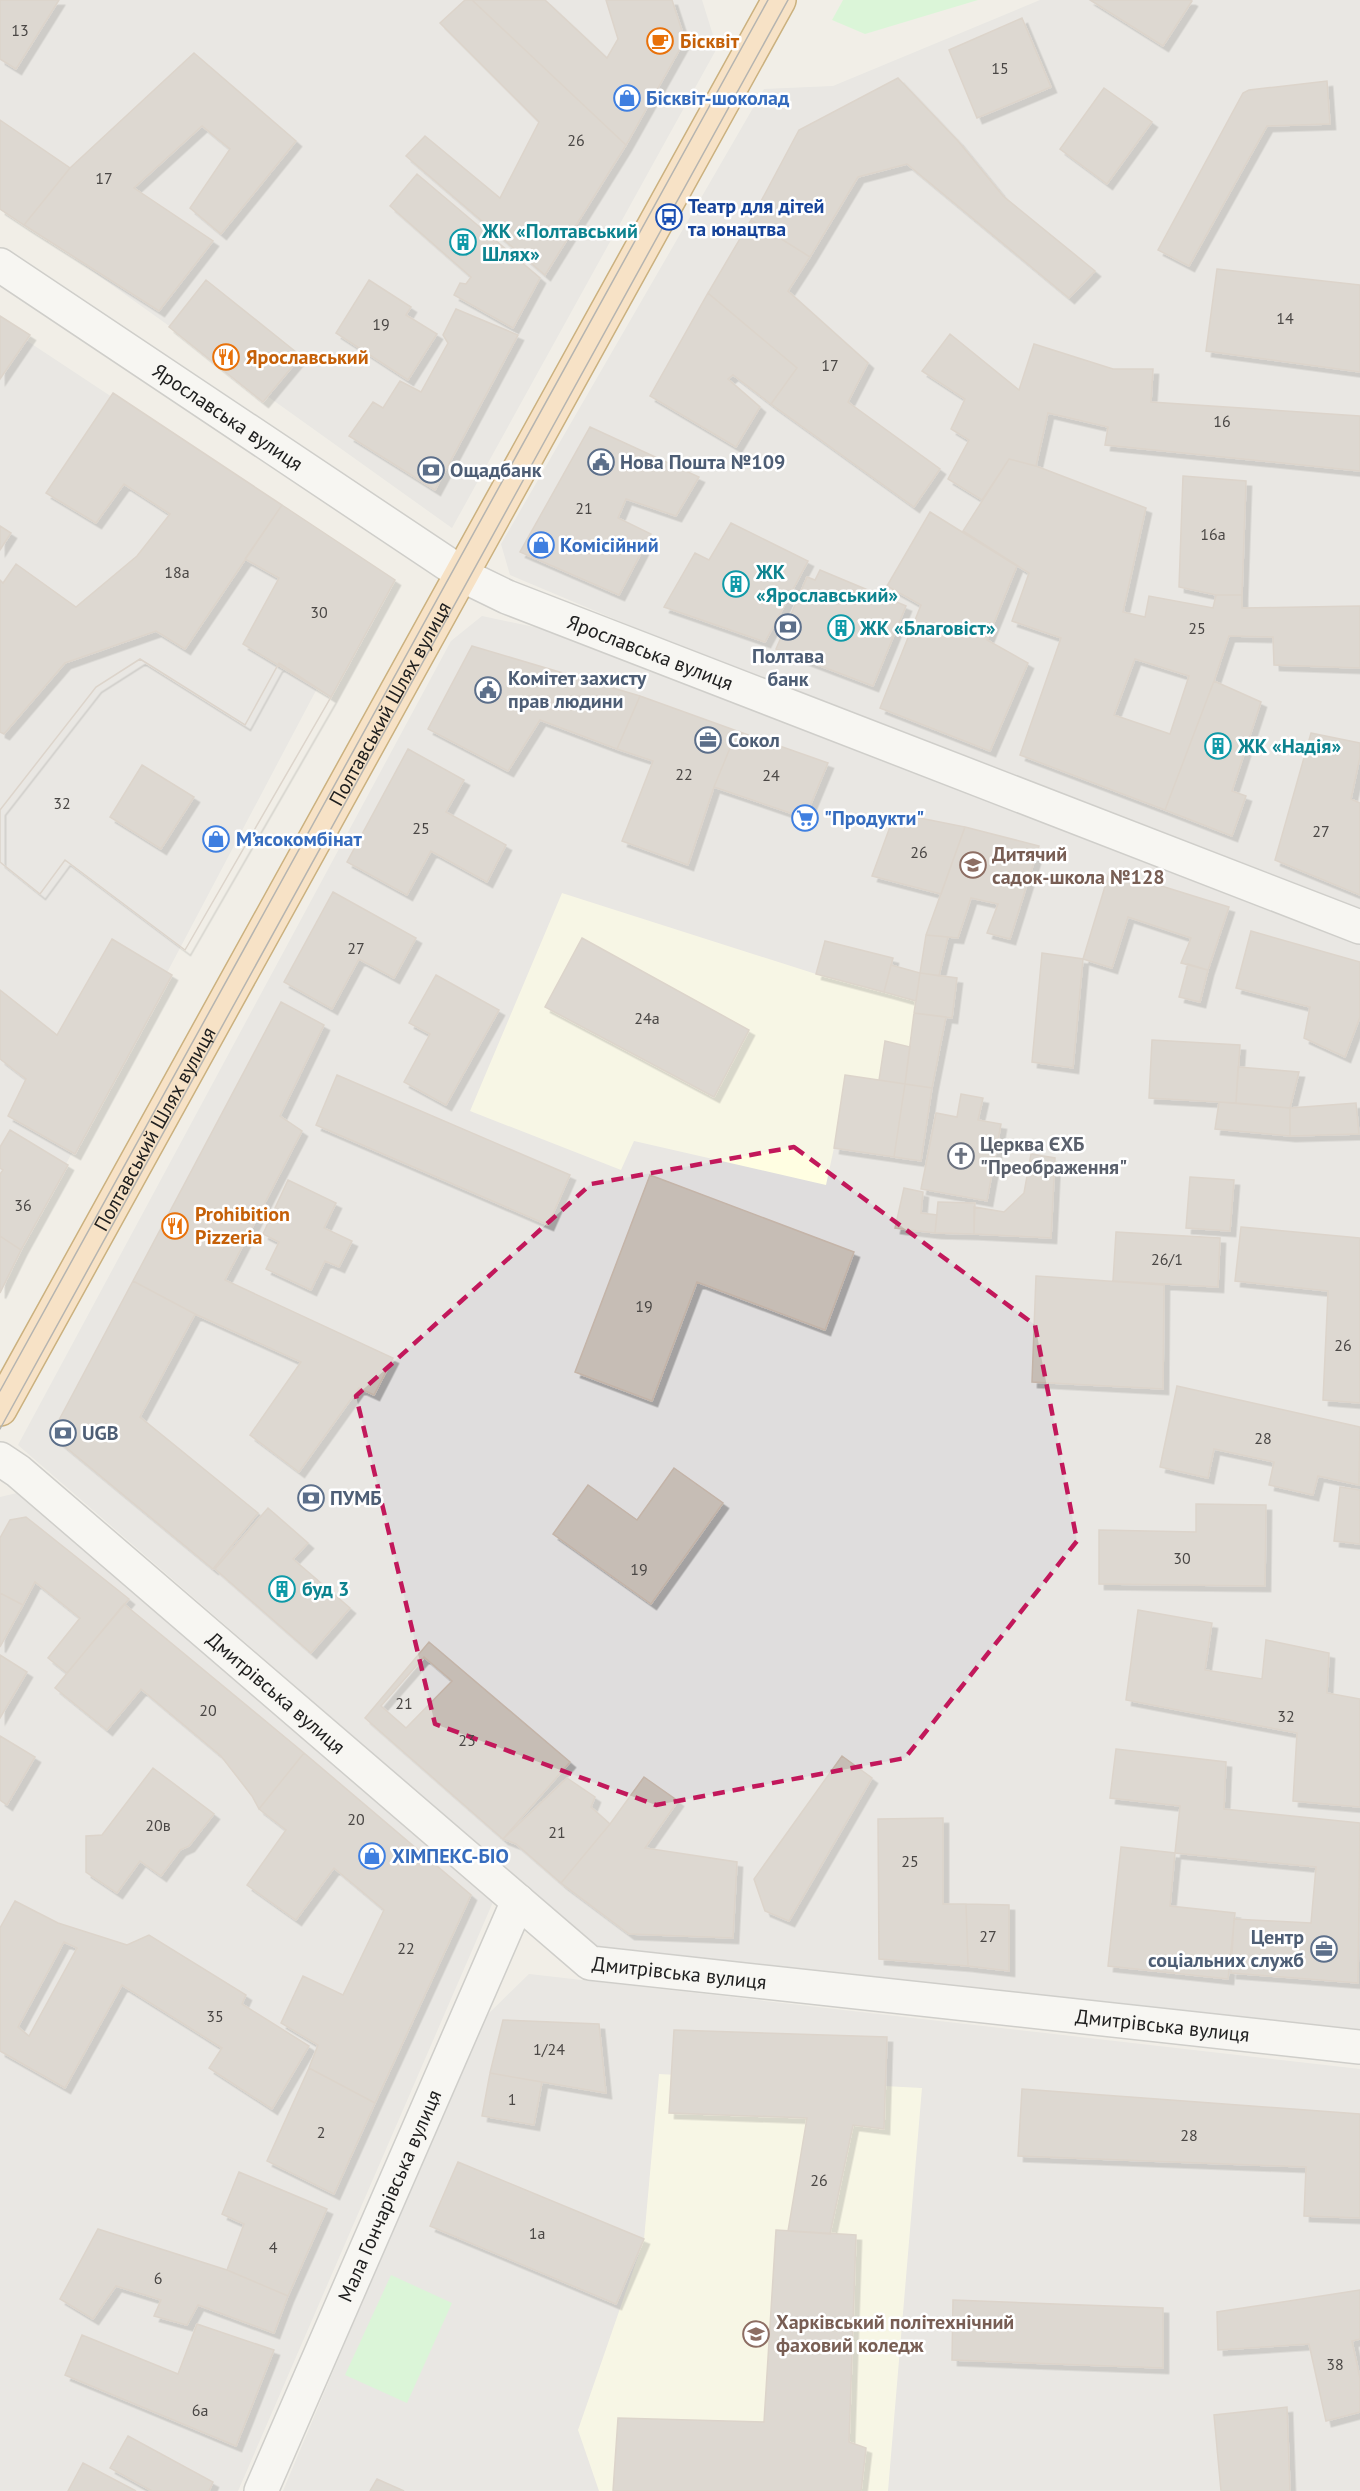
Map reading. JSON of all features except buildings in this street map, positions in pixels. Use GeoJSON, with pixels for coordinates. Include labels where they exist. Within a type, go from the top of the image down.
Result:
{"type":"FeatureCollection","features":[{"type":"Feature","properties":{"kind":"main road","name":"Полтавський Шлях вулиця"},"geometry":{"type":"LineString","coordinates":[[0,1409],[778,0]]}},
{"type":"Feature","properties":{"kind":"street","name":"Ярославська вулиця"},"geometry":{"type":"LineString","coordinates":[[0,265],[462,573],[507,597],[1360,927]]}},
{"type":"Feature","properties":{"kind":"street","name":"Дмитрівська вулиця"},"geometry":{"type":"LineString","coordinates":[[0,1459],[18,1471],[177,1606],[590,1963],[1360,2048]]}},
{"type":"Feature","properties":{"kind":"street","name":"Мала Гончарівська вулиця"},"geometry":{"type":"LineString","coordinates":[[261,2491],[518,1901]]}},
{"type":"Feature","properties":{"kind":"highlighted area"},"geometry":{"type":"Polygon","coordinates":[[[794,1147],[1035,1325],[1077,1541],[905,1758],[656,1805],[435,1724],[356,1396],[591,1184],[794,1147]]]}},
{"type":"Feature","properties":{"kind":"shaded area"},"geometry":{"type":"Polygon","coordinates":[[[0,0],[702,0],[717,48],[452,528],[0,205],[0,0]]]}},
{"type":"Feature","properties":{"kind":"shaded area"},"geometry":{"type":"Polygon","coordinates":[[[1040,0],[1360,0],[1360,918],[871,727],[510,575],[501,544],[764,89],[833,86],[1040,0]]]}},
{"type":"Feature","properties":{"kind":"shaded area"},"geometry":{"type":"Polygon","coordinates":[[[0,323],[378,573],[0,1289],[0,323]]]}},
{"type":"Feature","properties":{"kind":"shaded area"},"geometry":{"type":"Polygon","coordinates":[[[482,616],[539,628],[1360,945],[1360,2033],[605,1955],[18,1445],[451,641],[482,616]]]}},
{"type":"Feature","properties":{"kind":"shaded area"},"geometry":{"type":"Polygon","coordinates":[[[562,893],[816,974],[916,1001],[894,1157],[834,1148],[826,1185],[634,1141],[621,1170],[470,1111],[562,893]]]}},
{"type":"Feature","properties":{"kind":"shaded area"},"geometry":{"type":"Polygon","coordinates":[[[17,1493],[496,1895],[238,2491],[0,2491],[0,1497],[17,1493]]]}},
{"type":"Feature","properties":{"kind":"shaded area"},"geometry":{"type":"Polygon","coordinates":[[[529,1974],[1360,2069],[1360,2491],[283,2491],[479,2023],[529,1974]]]}},
{"type":"Feature","properties":{"kind":"shaded area","name":"Харківський політехнічний фаховий коледж"},"geometry":{"type":"Polygon","coordinates":[[[659,2074],[922,2088],[888,2491],[599,2491],[578,2430],[644,2239],[659,2074]]]}},
{"type":"Feature","properties":{"kind":"green space"},"geometry":{"type":"Polygon","coordinates":[[[843,0],[978,0],[865,34],[832,20],[843,0]]]}},
{"type":"Feature","properties":{"kind":"green space"},"geometry":{"type":"Polygon","coordinates":[[[391,2275],[452,2303],[407,2403],[345,2375],[391,2275]]]}},
{"type":"Feature","properties":{"kind":"tram line"},"geometry":{"type":"LineString","coordinates":[[0,1391],[768,0]]}},
{"type":"Feature","properties":{"kind":"tram line"},"geometry":{"type":"LineString","coordinates":[[0,1429],[788,0]]}},
{"type":"Feature","properties":{"kind":"place","name":"Бісквіт"},"geometry":{"type":"Point","coordinates":[660,41]}},
{"type":"Feature","properties":{"kind":"place","name":"Бісквіт-шоколад"},"geometry":{"type":"Point","coordinates":[627,98]}},
{"type":"Feature","properties":{"kind":"place","name":"Театр для дітей та юнацтва"},"geometry":{"type":"Point","coordinates":[669,217]}},
{"type":"Feature","properties":{"kind":"place","name":"ЖК «Полтавський Шлях»"},"geometry":{"type":"Point","coordinates":[463,242]}},
{"type":"Feature","properties":{"kind":"place","name":"Ярославський"},"geometry":{"type":"Point","coordinates":[226,357]}},
{"type":"Feature","properties":{"kind":"place","name":"Нова Пошта №109"},"geometry":{"type":"Point","coordinates":[601,462]}},
{"type":"Feature","properties":{"kind":"place","name":"Ощадбанк"},"geometry":{"type":"Point","coordinates":[431,470]}},
{"type":"Feature","properties":{"kind":"place","name":"Комісійний"},"geometry":{"type":"Point","coordinates":[541,545]}},
{"type":"Feature","properties":{"kind":"place","name":"ЖК «Ярославський»"},"geometry":{"type":"Point","coordinates":[736,584]}},
{"type":"Feature","properties":{"kind":"place","name":"Полтава банк"},"geometry":{"type":"Point","coordinates":[788,627]}},
{"type":"Feature","properties":{"kind":"place","name":"ЖК «Благовіст»"},"geometry":{"type":"Point","coordinates":[841,628]}},
{"type":"Feature","properties":{"kind":"place","name":"Комітет захисту прав людини"},"geometry":{"type":"Point","coordinates":[488,690]}},
{"type":"Feature","properties":{"kind":"place","name":"Сокол"},"geometry":{"type":"Point","coordinates":[708,740]}},
{"type":"Feature","properties":{"kind":"place","name":"ЖК «Надія»"},"geometry":{"type":"Point","coordinates":[1218,746]}},
{"type":"Feature","properties":{"kind":"place","name":"\"Продукти\""},"geometry":{"type":"Point","coordinates":[805,818]}},
{"type":"Feature","properties":{"kind":"place","name":"М’ясокомбінат"},"geometry":{"type":"Point","coordinates":[216,839]}},
{"type":"Feature","properties":{"kind":"place","name":"Дитячий садок-школа №128"},"geometry":{"type":"Point","coordinates":[973,865]}},
{"type":"Feature","properties":{"kind":"place","name":"Церква ЄХБ \"Преображення\""},"geometry":{"type":"Point","coordinates":[961,1156]}},
{"type":"Feature","properties":{"kind":"place","name":"Prohibition Pizzeria"},"geometry":{"type":"Point","coordinates":[175,1226]}},
{"type":"Feature","properties":{"kind":"place","name":"UGB"},"geometry":{"type":"Point","coordinates":[63,1433]}},
{"type":"Feature","properties":{"kind":"place","name":"ПУМБ"},"geometry":{"type":"Point","coordinates":[311,1498]}},
{"type":"Feature","properties":{"kind":"place","name":"буд 3"},"geometry":{"type":"Point","coordinates":[282,1589]}},
{"type":"Feature","properties":{"kind":"place","name":"ХІМПЕКС-БІО"},"geometry":{"type":"Point","coordinates":[372,1856]}},
{"type":"Feature","properties":{"kind":"place","name":"Центр соціальних служб"},"geometry":{"type":"Point","coordinates":[1324,1949]}},
{"type":"Feature","properties":{"kind":"place","name":"Харківський політехнічний фаховий коледж"},"geometry":{"type":"Point","coordinates":[756,2334]}}]}
